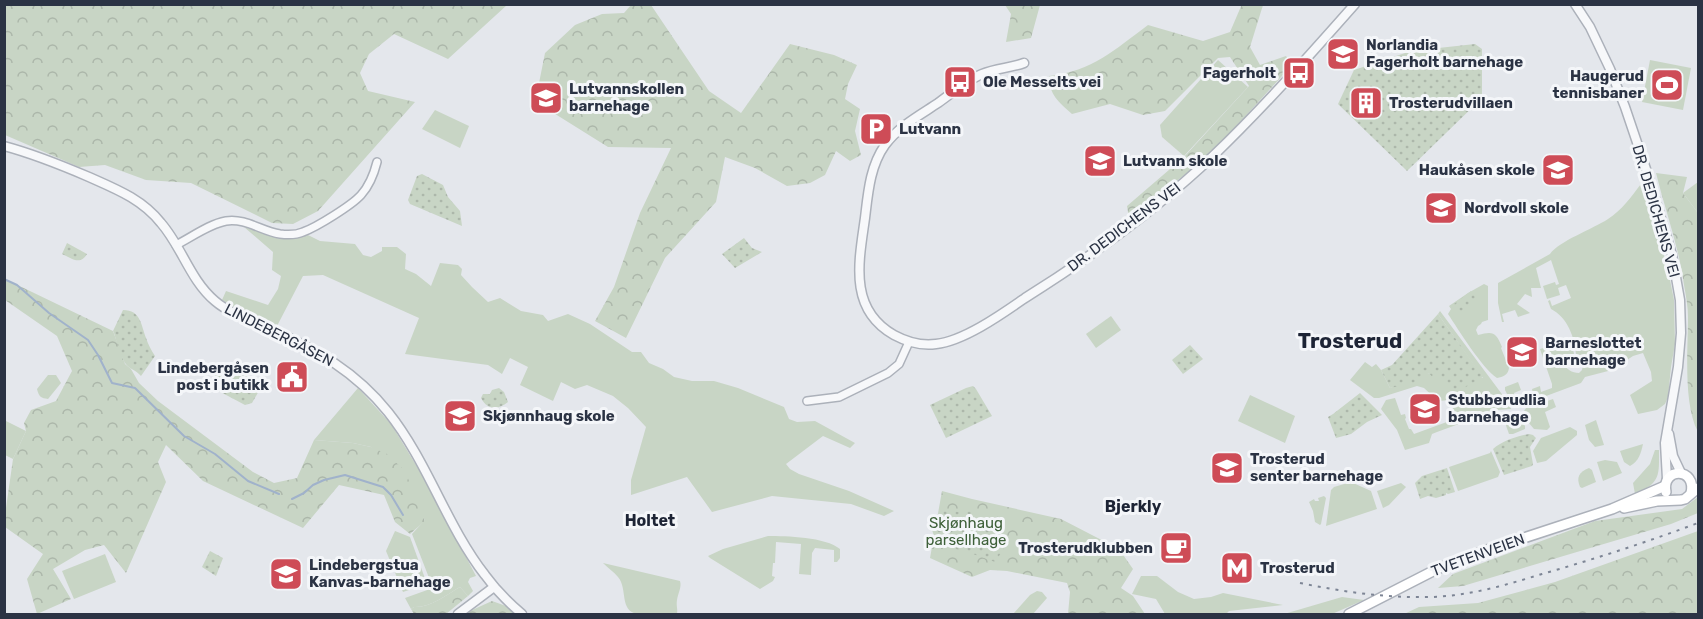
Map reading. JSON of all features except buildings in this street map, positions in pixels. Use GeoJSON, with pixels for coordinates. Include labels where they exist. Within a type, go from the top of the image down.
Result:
{"type":"FeatureCollection","features":[{"type":"Feature","properties":{"kind":"main road"},"geometry":{"type":"LineString","coordinates":[[1673,474],[1689,475],[1695,490],[1689,496],[1681,500],[1673,499],[1667,494],[1666,483],[1673,474]]}},
{"type":"Feature","properties":{"kind":"main road","name":"TVETENVEIEN"},"geometry":{"type":"LineString","coordinates":[[1349,615],[1451,563],[1612,509],[1666,483]]}},
{"type":"Feature","properties":{"kind":"main road","name":"TVETENVEIEN"},"geometry":{"type":"LineString","coordinates":[[1612,509],[1673,499]]}},
{"type":"Feature","properties":{"kind":"street","name":"DR. DEDICHENS VEI"},"geometry":{"type":"LineString","coordinates":[[909,342],[935,344],[966,334],[1038,291],[1110,241],[1158,204],[1213,156],[1273,95],[1355,4]]}},
{"type":"Feature","properties":{"kind":"street","name":"DR. DEDICHENS VEI"},"geometry":{"type":"LineString","coordinates":[[1575,4],[1585,17],[1625,107],[1672,255],[1680,300],[1681,333],[1669,430],[1665,443],[1666,483]]}},
{"type":"Feature","properties":{"kind":"street"},"geometry":{"type":"LineString","coordinates":[[807,400],[839,397],[888,374],[899,364],[909,342],[886,330],[874,318],[865,304],[860,285],[860,253],[869,186],[876,162],[887,143],[897,131],[966,84],[987,72],[1024,63]]}},
{"type":"Feature","properties":{"kind":"street","name":"LINDEBERGÅSEN"},"geometry":{"type":"LineString","coordinates":[[4,146],[46,159],[127,194],[142,203],[162,223],[195,278],[214,301],[326,357],[360,382],[403,431],[468,550],[484,574],[522,615]]}},
{"type":"Feature","properties":{"kind":"street"},"geometry":{"type":"LineString","coordinates":[[176,245],[210,227],[228,221],[243,222],[281,234],[301,233],[358,199],[375,173],[377,162]]}},
{"type":"Feature","properties":{"kind":"street","name":"DR. DEDICHENS VEI"},"geometry":{"type":"LineString","coordinates":[[1669,430],[1673,456],[1689,475]]}},
{"type":"Feature","properties":{"kind":"street"},"geometry":{"type":"LineString","coordinates":[[458,615],[494,587]]}},
{"type":"Feature","properties":{"kind":"green space"},"geometry":{"type":"Polygon","coordinates":[[[5,4],[507,5],[448,59],[394,34],[369,54],[360,73],[368,91],[415,102],[318,211],[293,224],[272,223],[191,183],[146,180],[105,165],[79,167],[5,135],[5,4]]]}},
{"type":"Feature","properties":{"kind":"green space"},"geometry":{"type":"Polygon","coordinates":[[[1242,4],[1263,5],[1250,47],[1260,65],[1286,56],[1292,65],[1210,155],[1129,218],[1127,206],[1184,157],[1249,86],[1230,57],[1218,58],[1165,111],[1143,115],[1110,104],[1072,114],[1053,93],[1049,76],[1091,64],[1148,25],[1203,41],[1230,32],[1242,4]]]}},
{"type":"Feature","properties":{"kind":"green space"},"geometry":{"type":"Polygon","coordinates":[[[631,5],[651,5],[709,91],[741,113],[790,44],[834,55],[857,65],[848,84],[845,99],[860,109],[855,131],[861,155],[850,161],[836,151],[825,175],[810,183],[787,186],[755,168],[725,157],[716,202],[665,258],[626,338],[595,321],[614,287],[640,213],[671,148],[608,147],[552,112],[539,83],[545,53],[575,25],[602,14],[624,13],[631,5]]]}},
{"type":"Feature","properties":{"kind":"green space"},"geometry":{"type":"Polygon","coordinates":[[[1005,5],[1040,5],[1031,38],[1006,42],[1011,14],[1005,5]]]}},
{"type":"Feature","properties":{"kind":"green space"},"geometry":{"type":"Polygon","coordinates":[[[1475,44],[1482,49],[1482,98],[1407,171],[1338,104],[1354,70],[1411,51],[1475,44]]]}},
{"type":"Feature","properties":{"kind":"green space"},"geometry":{"type":"Polygon","coordinates":[[[1218,60],[1248,87],[1184,156],[1162,137],[1160,125],[1218,60]]]}},
{"type":"Feature","properties":{"kind":"green space","name":"Haugerud tennisbaner"},"geometry":{"type":"Polygon","coordinates":[[[1650,60],[1691,68],[1683,110],[1642,102],[1650,60]]]}},
{"type":"Feature","properties":{"kind":"green space"},"geometry":{"type":"Polygon","coordinates":[[[435,110],[469,126],[460,148],[422,129],[435,110]]]}},
{"type":"Feature","properties":{"kind":"green space"},"geometry":{"type":"Polygon","coordinates":[[[1656,173],[1687,177],[1683,193],[1698,213],[1698,432],[1693,420],[1688,392],[1686,297],[1679,257],[1656,173]]]}},
{"type":"Feature","properties":{"kind":"green space"},"geometry":{"type":"Polygon","coordinates":[[[422,174],[443,185],[448,197],[460,211],[462,226],[410,204],[408,200],[417,176],[422,174]]]}},
{"type":"Feature","properties":{"kind":"green space"},"geometry":{"type":"Polygon","coordinates":[[[1698,182],[1698,213],[1683,193],[1698,182]]]}},
{"type":"Feature","properties":{"kind":"green space"},"geometry":{"type":"Polygon","coordinates":[[[1641,184],[1644,185],[1674,300],[1675,344],[1668,397],[1665,404],[1657,410],[1638,414],[1630,395],[1652,381],[1651,372],[1643,353],[1633,356],[1612,370],[1585,377],[1581,383],[1519,406],[1512,404],[1505,387],[1518,382],[1521,390],[1514,393],[1516,399],[1533,394],[1532,389],[1540,386],[1541,392],[1552,388],[1540,349],[1571,340],[1574,354],[1567,354],[1564,365],[1579,373],[1582,370],[1584,359],[1576,355],[1574,341],[1566,322],[1551,309],[1548,301],[1550,300],[1552,306],[1571,298],[1566,285],[1558,288],[1560,295],[1547,299],[1543,286],[1555,282],[1556,285],[1559,284],[1551,260],[1536,268],[1541,288],[1531,288],[1532,297],[1525,294],[1517,304],[1530,313],[1518,317],[1515,310],[1502,314],[1504,322],[1502,322],[1498,303],[1498,283],[1550,254],[1568,240],[1608,219],[1622,207],[1641,184]]]}},
{"type":"Feature","properties":{"kind":"green space"},"geometry":{"type":"Polygon","coordinates":[[[244,227],[280,239],[308,235],[320,241],[355,244],[363,255],[371,257],[382,251],[382,247],[397,247],[406,254],[405,269],[416,274],[431,286],[440,263],[458,265],[462,269],[461,275],[488,302],[500,298],[521,311],[543,315],[548,321],[568,314],[590,324],[632,352],[641,352],[649,363],[674,377],[692,381],[714,381],[784,407],[789,419],[797,422],[815,421],[855,443],[850,448],[823,436],[786,464],[790,469],[894,511],[884,516],[851,504],[772,496],[712,512],[687,477],[631,495],[631,480],[646,427],[613,396],[587,385],[575,389],[561,382],[553,401],[520,385],[528,367],[510,358],[502,374],[488,365],[405,354],[419,318],[323,275],[303,276],[277,326],[222,300],[226,291],[268,305],[278,289],[281,276],[272,270],[273,252],[244,227]]]}},
{"type":"Feature","properties":{"kind":"green space"},"geometry":{"type":"Polygon","coordinates":[[[744,238],[752,248],[762,252],[735,268],[722,254],[744,238]]]}},
{"type":"Feature","properties":{"kind":"green space"},"geometry":{"type":"Polygon","coordinates":[[[67,243],[87,254],[78,260],[62,254],[67,243]]]}},
{"type":"Feature","properties":{"kind":"green space"},"geometry":{"type":"Polygon","coordinates":[[[5,279],[113,331],[125,364],[131,369],[139,383],[158,401],[253,472],[274,483],[297,478],[314,440],[371,447],[387,454],[405,471],[425,521],[410,534],[395,522],[384,495],[339,485],[303,528],[203,481],[166,445],[158,462],[166,482],[126,573],[104,545],[85,550],[53,569],[71,599],[37,614],[27,579],[43,554],[5,527],[13,459],[26,431],[24,423],[31,410],[56,401],[72,371],[57,336],[5,300],[5,279]]]}},
{"type":"Feature","properties":{"kind":"green space"},"geometry":{"type":"Polygon","coordinates":[[[1484,284],[1488,286],[1488,320],[1482,322],[1476,330],[1478,335],[1493,334],[1500,342],[1509,368],[1505,375],[1497,378],[1478,357],[1448,314],[1451,309],[1449,306],[1484,284]]]}},
{"type":"Feature","properties":{"kind":"green space"},"geometry":{"type":"Polygon","coordinates":[[[1471,291],[1478,301],[1461,313],[1454,304],[1471,291]]]}},
{"type":"Feature","properties":{"kind":"green space"},"geometry":{"type":"Polygon","coordinates":[[[123,310],[137,315],[155,356],[141,376],[125,363],[113,331],[123,310]]]}},
{"type":"Feature","properties":{"kind":"green space"},"geometry":{"type":"Polygon","coordinates":[[[1440,311],[1511,409],[1497,410],[1437,432],[1432,434],[1429,443],[1405,450],[1397,430],[1381,409],[1386,400],[1395,398],[1401,415],[1405,414],[1409,429],[1414,434],[1455,419],[1450,400],[1438,401],[1424,388],[1417,386],[1374,398],[1350,380],[1365,362],[1372,367],[1376,364],[1390,388],[1429,373],[1440,377],[1483,378],[1438,314],[1440,311]]]}},
{"type":"Feature","properties":{"kind":"green space"},"geometry":{"type":"Polygon","coordinates":[[[1438,314],[1483,377],[1452,395],[1440,377],[1434,379],[1429,373],[1417,382],[1390,388],[1381,370],[1392,365],[1438,314]]]}},
{"type":"Feature","properties":{"kind":"green space"},"geometry":{"type":"Polygon","coordinates":[[[1111,316],[1121,330],[1096,348],[1086,334],[1111,316]]]}},
{"type":"Feature","properties":{"kind":"green space"},"geometry":{"type":"Polygon","coordinates":[[[1190,345],[1203,359],[1183,374],[1172,360],[1190,345]]]}},
{"type":"Feature","properties":{"kind":"green space"},"geometry":{"type":"Polygon","coordinates":[[[221,364],[263,384],[252,403],[245,405],[213,388],[212,381],[221,364]]]}},
{"type":"Feature","properties":{"kind":"green space"},"geometry":{"type":"Polygon","coordinates":[[[48,375],[56,375],[61,383],[48,399],[41,397],[37,389],[48,375]]]}},
{"type":"Feature","properties":{"kind":"green space"},"geometry":{"type":"Polygon","coordinates":[[[973,386],[992,416],[946,438],[930,405],[973,386]]]}},
{"type":"Feature","properties":{"kind":"green space"},"geometry":{"type":"Polygon","coordinates":[[[358,388],[391,424],[427,483],[476,576],[470,578],[468,582],[473,591],[468,596],[460,587],[432,603],[411,609],[405,598],[430,589],[431,583],[412,534],[425,520],[371,447],[314,440],[358,388]]]}},
{"type":"Feature","properties":{"kind":"green space"},"geometry":{"type":"Polygon","coordinates":[[[499,388],[504,392],[508,402],[501,407],[490,407],[481,398],[483,394],[490,394],[492,390],[499,388]]]}},
{"type":"Feature","properties":{"kind":"green space"},"geometry":{"type":"Polygon","coordinates":[[[1360,393],[1382,415],[1367,422],[1351,434],[1336,438],[1328,417],[1360,393]]]}},
{"type":"Feature","properties":{"kind":"green space"},"geometry":{"type":"Polygon","coordinates":[[[1250,395],[1295,416],[1285,443],[1238,421],[1250,395]]]}},
{"type":"Feature","properties":{"kind":"green space"},"geometry":{"type":"Polygon","coordinates":[[[1553,399],[1556,407],[1545,412],[1550,427],[1547,430],[1534,429],[1523,416],[1524,411],[1526,408],[1553,399]]]}},
{"type":"Feature","properties":{"kind":"green space"},"geometry":{"type":"Polygon","coordinates":[[[1507,414],[1518,416],[1525,429],[1509,434],[1503,417],[1507,414]]]}},
{"type":"Feature","properties":{"kind":"green space"},"geometry":{"type":"Polygon","coordinates":[[[4,420],[26,431],[13,459],[5,455],[4,420]]]}},
{"type":"Feature","properties":{"kind":"green space"},"geometry":{"type":"Polygon","coordinates":[[[1596,420],[1604,445],[1595,447],[1589,440],[1585,425],[1596,420]]]}},
{"type":"Feature","properties":{"kind":"green space"},"geometry":{"type":"Polygon","coordinates":[[[1570,427],[1577,431],[1577,435],[1546,461],[1537,463],[1533,451],[1541,438],[1570,427]]]}},
{"type":"Feature","properties":{"kind":"green space"},"geometry":{"type":"Polygon","coordinates":[[[1529,434],[1536,438],[1530,447],[1532,466],[1504,475],[1493,449],[1510,439],[1529,434]]]}},
{"type":"Feature","properties":{"kind":"green space"},"geometry":{"type":"Polygon","coordinates":[[[1643,444],[1636,462],[1630,466],[1624,462],[1620,451],[1643,444]]]}},
{"type":"Feature","properties":{"kind":"green space"},"geometry":{"type":"Polygon","coordinates":[[[1655,450],[1659,450],[1657,477],[1650,486],[1635,494],[1633,483],[1650,464],[1655,450]]]}},
{"type":"Feature","properties":{"kind":"green space"},"geometry":{"type":"Polygon","coordinates":[[[1491,451],[1500,472],[1498,477],[1458,491],[1449,467],[1491,451]]]}},
{"type":"Feature","properties":{"kind":"green space"},"geometry":{"type":"Polygon","coordinates":[[[1605,460],[1617,462],[1622,473],[1603,481],[1597,462],[1605,460]]]}},
{"type":"Feature","properties":{"kind":"green space"},"geometry":{"type":"Polygon","coordinates":[[[1447,468],[1455,492],[1436,498],[1428,496],[1420,499],[1415,483],[1422,476],[1447,468]]]}},
{"type":"Feature","properties":{"kind":"green space"},"geometry":{"type":"Polygon","coordinates":[[[1589,468],[1596,482],[1582,488],[1578,480],[1579,475],[1589,468]]]}},
{"type":"Feature","properties":{"kind":"green space"},"geometry":{"type":"Polygon","coordinates":[[[1351,482],[1371,491],[1377,509],[1326,526],[1331,490],[1351,482]]]}},
{"type":"Feature","properties":{"kind":"green space"},"geometry":{"type":"Polygon","coordinates":[[[1401,483],[1406,487],[1389,505],[1383,508],[1377,491],[1401,483]]]}},
{"type":"Feature","properties":{"kind":"green space"},"geometry":{"type":"Polygon","coordinates":[[[942,491],[1061,519],[1119,549],[1133,569],[1121,588],[1133,596],[1145,614],[1068,614],[1070,592],[1067,583],[1007,571],[990,570],[972,577],[930,558],[942,491]]]}},
{"type":"Feature","properties":{"kind":"green space"},"geometry":{"type":"Polygon","coordinates":[[[1324,496],[1326,498],[1320,525],[1315,522],[1309,502],[1314,499],[1319,501],[1318,498],[1324,496]]]}},
{"type":"Feature","properties":{"kind":"green space"},"geometry":{"type":"Polygon","coordinates":[[[1698,497],[1698,513],[1671,524],[1463,586],[1438,588],[1453,574],[1595,521],[1682,509],[1698,497]]]}},
{"type":"Feature","properties":{"kind":"green space","name":"Skjønhaug parsellhage"},"geometry":{"type":"Polygon","coordinates":[[[943,509],[959,512],[975,511],[989,526],[1002,535],[1007,544],[995,562],[951,547],[936,539],[932,529],[943,509]]]}},
{"type":"Feature","properties":{"kind":"green space"},"geometry":{"type":"Polygon","coordinates":[[[395,531],[410,537],[427,584],[403,592],[386,551],[395,531]]]}},
{"type":"Feature","properties":{"kind":"green space"},"geometry":{"type":"Polygon","coordinates":[[[1698,531],[1698,614],[1404,614],[1419,607],[1478,603],[1555,582],[1698,531]]]}},
{"type":"Feature","properties":{"kind":"green space"},"geometry":{"type":"Polygon","coordinates":[[[768,536],[806,538],[825,542],[840,549],[840,558],[834,562],[834,550],[815,548],[812,553],[811,575],[799,574],[801,544],[776,542],[772,576],[775,577],[773,581],[760,589],[708,556],[723,549],[768,536]]]}},
{"type":"Feature","properties":{"kind":"green space"},"geometry":{"type":"Polygon","coordinates":[[[210,551],[223,558],[216,576],[202,567],[210,551]]]}},
{"type":"Feature","properties":{"kind":"green space"},"geometry":{"type":"Polygon","coordinates":[[[105,554],[116,582],[74,599],[62,571],[105,554]]]}},
{"type":"Feature","properties":{"kind":"green space"},"geometry":{"type":"Polygon","coordinates":[[[603,563],[680,581],[677,614],[631,612],[626,604],[621,582],[603,563]]]}},
{"type":"Feature","properties":{"kind":"green space"},"geometry":{"type":"Polygon","coordinates":[[[1141,576],[1157,576],[1178,592],[1194,599],[1223,593],[1283,605],[1229,611],[1226,614],[1165,614],[1156,599],[1132,594],[1141,576]]]}},
{"type":"Feature","properties":{"kind":"green space"},"geometry":{"type":"Polygon","coordinates":[[[460,587],[468,596],[446,614],[414,614],[411,609],[432,603],[460,587]]]}},
{"type":"Feature","properties":{"kind":"green space"},"geometry":{"type":"Polygon","coordinates":[[[1037,591],[1042,592],[1047,598],[1033,614],[1013,614],[1030,595],[1037,591]]]}},
{"type":"Feature","properties":{"kind":"green space"},"geometry":{"type":"Polygon","coordinates":[[[1342,597],[1364,600],[1332,614],[1284,614],[1342,597]]]}},
{"type":"Feature","properties":{"kind":"green space"},"geometry":{"type":"Polygon","coordinates":[[[492,601],[506,606],[515,614],[466,614],[470,611],[492,601]]]}},
{"type":"Feature","properties":{"kind":"waterway"},"geometry":{"type":"LineString","coordinates":[[4,279],[17,285],[49,313],[88,340],[112,383],[135,388],[184,436],[215,454],[248,481],[279,494]]}},
{"type":"Feature","properties":{"kind":"waterway"},"geometry":{"type":"LineString","coordinates":[[292,499],[324,480],[345,475],[383,487],[391,495],[403,515]]}},
{"type":"Feature","properties":{"kind":"railway"},"geometry":{"type":"LineString","coordinates":[[1300,583],[1381,595],[1414,597],[1459,595],[1501,586],[1582,562],[1698,523]]}},
{"type":"Feature","properties":{"kind":"place","name":"Norlandia Fagerholt barnehage"},"geometry":{"type":"Point","coordinates":[1343,54]}},
{"type":"Feature","properties":{"kind":"place","name":"Fagerholt"},"geometry":{"type":"Point","coordinates":[1299,73]}},
{"type":"Feature","properties":{"kind":"place","name":"Ole Messelts vei"},"geometry":{"type":"Point","coordinates":[960,82]}},
{"type":"Feature","properties":{"kind":"place","name":"Haugerud tennisbaner"},"geometry":{"type":"Point","coordinates":[1667,85]}},
{"type":"Feature","properties":{"kind":"place","name":"Lutvannskollen barnehage"},"geometry":{"type":"Point","coordinates":[546,98]}},
{"type":"Feature","properties":{"kind":"place","name":"Trosterudvillaen"},"geometry":{"type":"Point","coordinates":[1366,103]}},
{"type":"Feature","properties":{"kind":"place","name":"Lutvann"},"geometry":{"type":"Point","coordinates":[876,129]}},
{"type":"Feature","properties":{"kind":"place","name":"Lutvann skole"},"geometry":{"type":"Point","coordinates":[1100,161]}},
{"type":"Feature","properties":{"kind":"place","name":"Haukåsen skole"},"geometry":{"type":"Point","coordinates":[1558,170]}},
{"type":"Feature","properties":{"kind":"place","name":"Nordvoll skole"},"geometry":{"type":"Point","coordinates":[1441,208]}},
{"type":"Feature","properties":{"kind":"place","name":"Barneslottet barnehage"},"geometry":{"type":"Point","coordinates":[1522,352]}},
{"type":"Feature","properties":{"kind":"place","name":"Lindebergåsen post i butikk"},"geometry":{"type":"Point","coordinates":[292,377]}},
{"type":"Feature","properties":{"kind":"place","name":"Stubberudlia barnehage"},"geometry":{"type":"Point","coordinates":[1425,409]}},
{"type":"Feature","properties":{"kind":"place","name":"Skjønnhaug skole"},"geometry":{"type":"Point","coordinates":[460,416]}},
{"type":"Feature","properties":{"kind":"place","name":"Trosterud senter barnehage"},"geometry":{"type":"Point","coordinates":[1227,468]}},
{"type":"Feature","properties":{"kind":"place","name":"Trosterudklubben"},"geometry":{"type":"Point","coordinates":[1176,548]}},
{"type":"Feature","properties":{"kind":"place","name":"Trosterud"},"geometry":{"type":"Point","coordinates":[1237,568]}},
{"type":"Feature","properties":{"kind":"place","name":"Lindebergstua Kanvas-barnehage"},"geometry":{"type":"Point","coordinates":[286,574]}},
{"type":"Feature","properties":{"kind":"district","name":"Trosterud"},"geometry":{"type":"Point","coordinates":[1350,341]}},
{"type":"Feature","properties":{"kind":"district","name":"Bjerkly"},"geometry":{"type":"Point","coordinates":[1133,506]}},
{"type":"Feature","properties":{"kind":"district","name":"Holtet"},"geometry":{"type":"Point","coordinates":[650,520]}}]}
